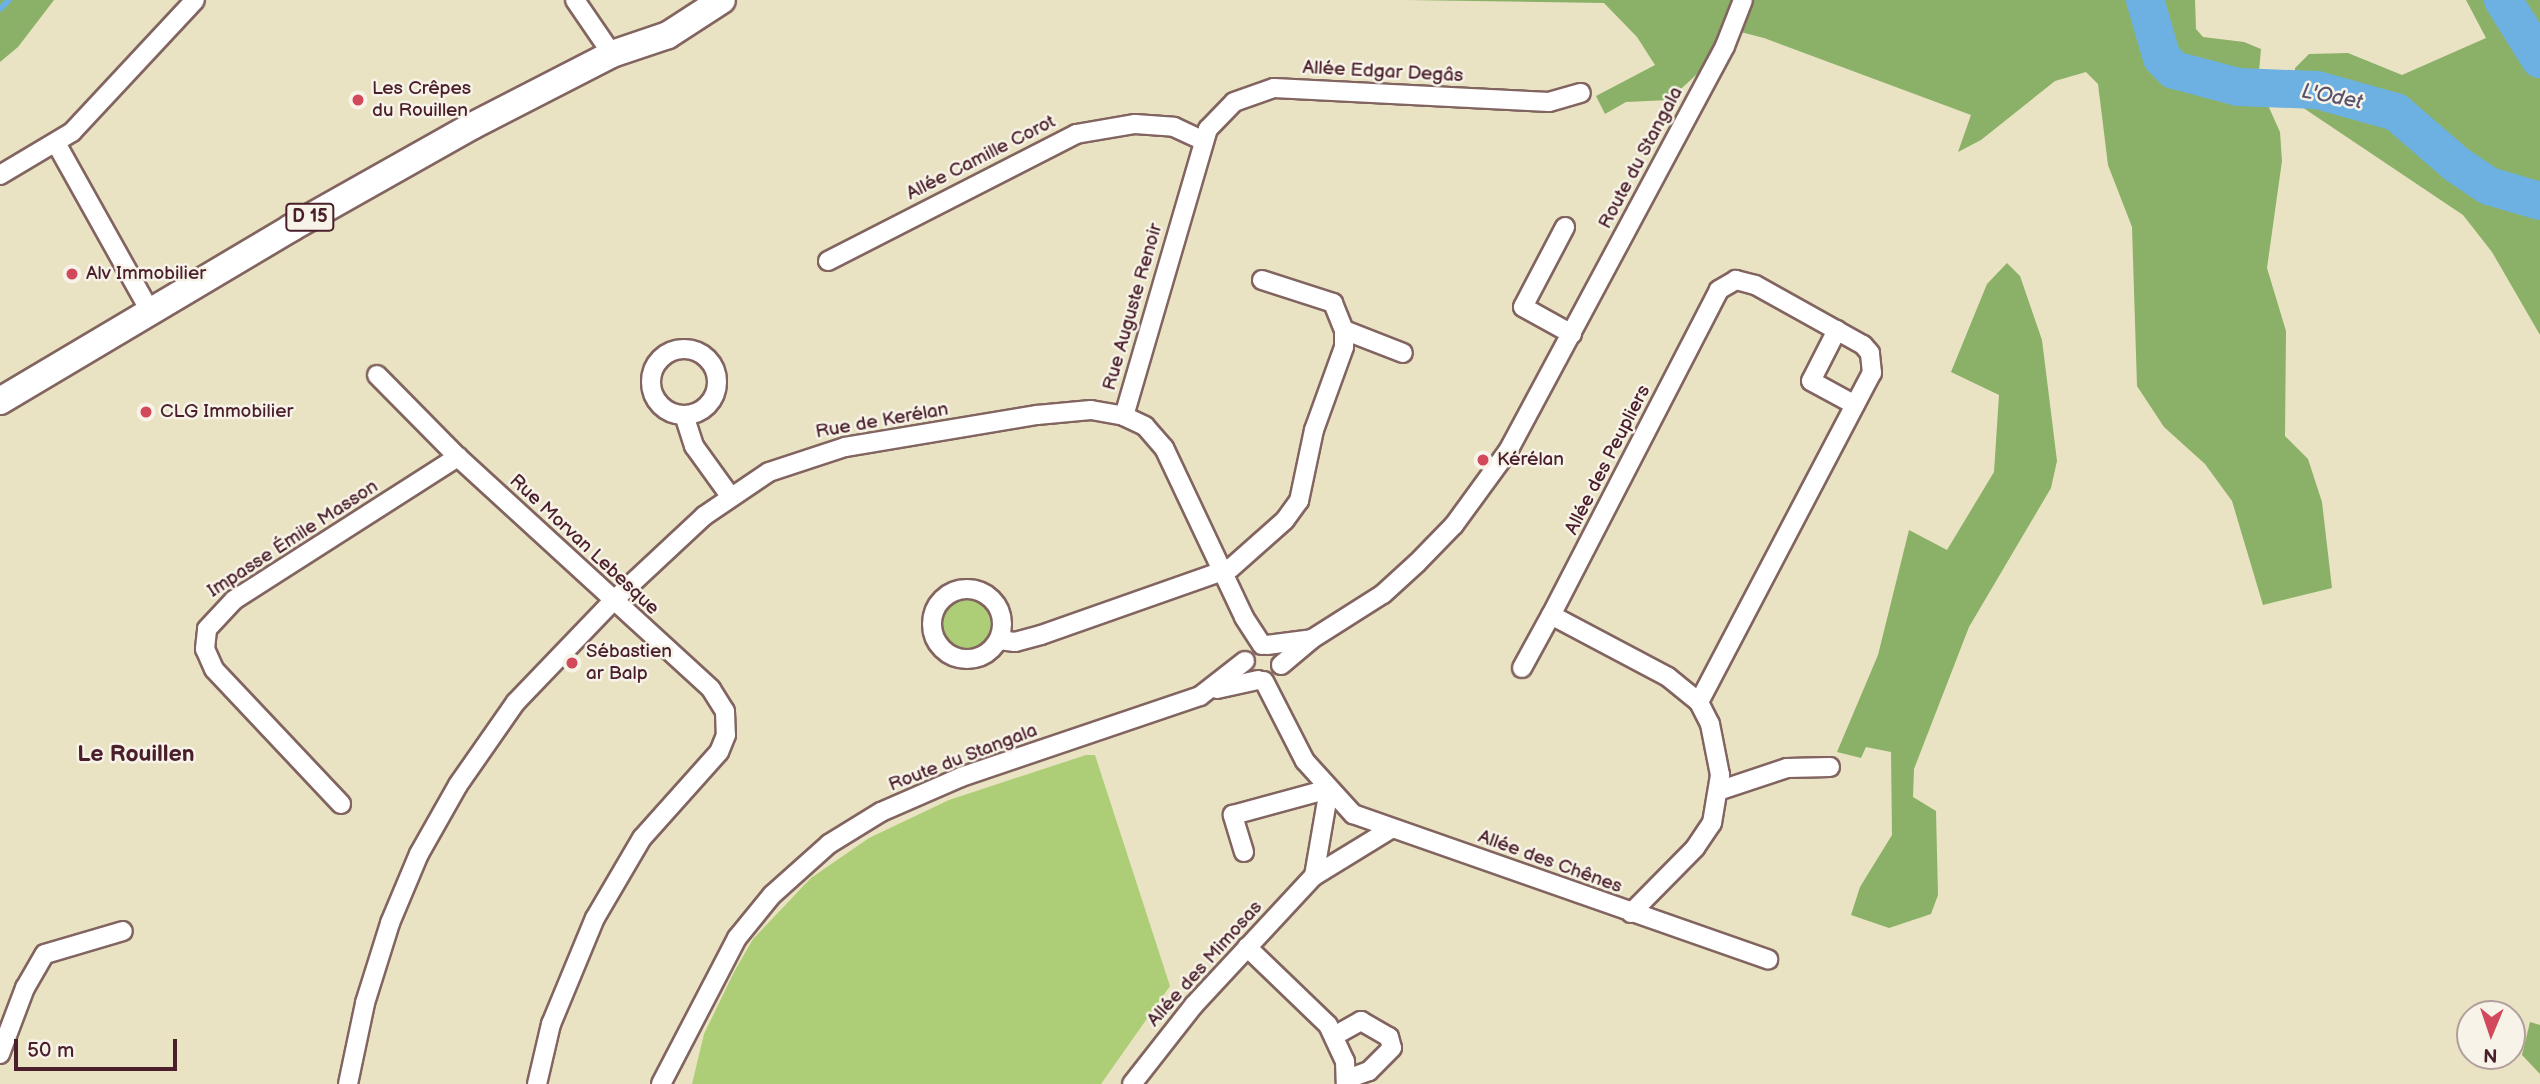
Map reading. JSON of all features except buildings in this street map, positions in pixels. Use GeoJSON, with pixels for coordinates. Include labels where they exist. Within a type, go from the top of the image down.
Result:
{"type":"FeatureCollection","features":[{"type":"Feature","properties":{"kind":"main road","name":"D 15"},"geometry":{"type":"LineString","coordinates":[[0,401],[291,228],[621,50],[693,0]]}},
{"type":"Feature","properties":{"kind":"main road","name":"D 15"},"geometry":{"type":"LineString","coordinates":[[621,50],[668,35],[722,0]]}},
{"type":"Feature","properties":{"kind":"street"},"geometry":{"type":"LineString","coordinates":[[0,175],[56,143],[87,118],[195,0]]}},
{"type":"Feature","properties":{"kind":"street"},"geometry":{"type":"LineString","coordinates":[[575,0],[621,50]]}},
{"type":"Feature","properties":{"kind":"street","name":"Route du Stangala"},"geometry":{"type":"LineString","coordinates":[[661,1084],[744,928],[790,876],[828,844],[892,807],[961,777],[1213,689],[1261,680],[1281,668],[1312,639],[1383,594],[1454,525],[1508,451],[1725,46],[1743,0]]}},
{"type":"Feature","properties":{"kind":"street","name":"Allée Edgar Degâs"},"geometry":{"type":"LineString","coordinates":[[1202,140],[1234,102],[1274,88],[1549,102],[1581,93]]}},
{"type":"Feature","properties":{"kind":"street","name":"Allée Camille Corot"},"geometry":{"type":"LineString","coordinates":[[828,261],[1076,134],[1135,124],[1174,127],[1202,140]]}},
{"type":"Feature","properties":{"kind":"street","name":"Rue Auguste Renoir"},"geometry":{"type":"LineString","coordinates":[[1202,140],[1124,416],[1145,426],[1164,448],[1244,617],[1256,651]]}},
{"type":"Feature","properties":{"kind":"street"},"geometry":{"type":"LineString","coordinates":[[56,143],[151,313]]}},
{"type":"Feature","properties":{"kind":"street"},"geometry":{"type":"LineString","coordinates":[[1565,227],[1523,307],[1572,334]]}},
{"type":"Feature","properties":{"kind":"street"},"geometry":{"type":"LineString","coordinates":[[999,640],[1001,613],[982,592],[962,589],[938,604],[934,636],[948,653],[958,658],[981,656],[999,640],[1015,642],[1041,635],[1223,573],[1285,520],[1299,501],[1314,430],[1344,347],[1344,330],[1333,303],[1262,279]]}},
{"type":"Feature","properties":{"kind":"street","name":"Allée des Peupliers"},"geometry":{"type":"LineString","coordinates":[[1551,615],[1726,283],[1736,280],[1755,285],[1863,345],[1873,363],[1855,405],[1699,702]]}},
{"type":"Feature","properties":{"kind":"street"},"geometry":{"type":"LineString","coordinates":[[1344,330],[1404,354]]}},
{"type":"Feature","properties":{"kind":"street"},"geometry":{"type":"LineString","coordinates":[[1837,330],[1811,381],[1855,405]]}},
{"type":"Feature","properties":{"kind":"street","name":"Rue Morvan Lebesque"},"geometry":{"type":"LineString","coordinates":[[377,375],[458,457],[711,689],[725,711],[726,735],[719,752],[642,838],[604,901],[555,1013],[537,1084]]}},
{"type":"Feature","properties":{"kind":"street","name":"Rue de Kerélan"},"geometry":{"type":"LineString","coordinates":[[348,1084],[379,953],[429,834],[516,702],[613,601],[730,496],[780,467],[845,447],[1037,415],[1091,410],[1124,416]]}},
{"type":"Feature","properties":{"kind":"street"},"geometry":{"type":"LineString","coordinates":[[684,415],[694,446],[730,496]]}},
{"type":"Feature","properties":{"kind":"street","name":"Impasse Émile Masson"},"geometry":{"type":"LineString","coordinates":[[341,804],[214,669],[205,649],[206,629],[234,600],[458,457]]}},
{"type":"Feature","properties":{"kind":"street"},"geometry":{"type":"LineString","coordinates":[[1522,668],[1551,615],[1668,677],[1699,702],[1714,739],[1721,790],[1704,835],[1631,913]]}},
{"type":"Feature","properties":{"kind":"street","name":"Route du Stangala"},"geometry":{"type":"LineString","coordinates":[[1213,689],[1256,651],[1312,639]]}},
{"type":"Feature","properties":{"kind":"street"},"geometry":{"type":"LineString","coordinates":[[1283,712],[1280,655],[1256,651],[1248,673],[1261,680],[1283,712],[1305,761],[1329,789]]}},
{"type":"Feature","properties":{"kind":"street"},"geometry":{"type":"LineString","coordinates":[[1721,790],[1787,768],[1830,767]]}},
{"type":"Feature","properties":{"kind":"street"},"geometry":{"type":"LineString","coordinates":[[1244,852],[1233,815],[1329,789]]}},
{"type":"Feature","properties":{"kind":"street"},"geometry":{"type":"LineString","coordinates":[[1314,876],[1329,789]]}},
{"type":"Feature","properties":{"kind":"street","name":"Allée des Chênes"},"geometry":{"type":"LineString","coordinates":[[1329,789],[1353,814],[1389,830],[1768,959]]}},
{"type":"Feature","properties":{"kind":"street","name":"Allée des Mimosas"},"geometry":{"type":"LineString","coordinates":[[1132,1084],[1164,1040],[1314,876],[1389,830]]}},
{"type":"Feature","properties":{"kind":"street"},"geometry":{"type":"LineString","coordinates":[[0,1055],[25,988],[45,954],[123,931]]}},
{"type":"Feature","properties":{"kind":"street"},"geometry":{"type":"LineString","coordinates":[[1247,947],[1318,1013],[1334,1036],[1345,1061],[1347,1082],[1369,1071],[1392,1048],[1389,1037],[1362,1021],[1334,1036]]}},
{"type":"Feature","properties":{"kind":"street","name":"Route du Stangala"},"geometry":{"type":"LineString","coordinates":[[673,1084],[674,1060]]}},
{"type":"Feature","properties":{"kind":"green space"},"geometry":{"type":"Polygon","coordinates":[[[0,0],[54,0],[18,47],[0,62],[0,0]]]}},
{"type":"Feature","properties":{"kind":"green space"},"geometry":{"type":"Polygon","coordinates":[[[1406,0],[2195,0],[2196,29],[2203,37],[2244,42],[2261,49],[2258,83],[2280,132],[2282,161],[2267,268],[2286,331],[2285,436],[2308,459],[2322,502],[2332,588],[2263,605],[2232,501],[2205,464],[2164,427],[2137,386],[2132,227],[2108,165],[2098,84],[2086,72],[2055,81],[1981,140],[1958,152],[1971,115],[1764,38],[1725,28],[1709,63],[1669,100],[1626,102],[1605,114],[1596,96],[1655,65],[1637,37],[1604,3],[1406,0]]]}},
{"type":"Feature","properties":{"kind":"green space"},"geometry":{"type":"Polygon","coordinates":[[[2466,0],[2540,0],[2540,335],[2492,252],[2463,215],[2296,103],[2295,68],[2309,54],[2348,53],[2402,75],[2486,38],[2466,0]]]}},
{"type":"Feature","properties":{"kind":"green space"},"geometry":{"type":"Polygon","coordinates":[[[2007,263],[2020,276],[2042,340],[2057,461],[2051,488],[1969,627],[1914,769],[1913,797],[1936,811],[1938,895],[1931,914],[1889,928],[1851,915],[1860,887],[1892,835],[1891,752],[1866,747],[1861,758],[1837,752],[1878,655],[1909,530],[1947,550],[1994,472],[1999,395],[1951,372],[1987,284],[2007,263]]]}},
{"type":"Feature","properties":{"kind":"green space"},"geometry":{"type":"Polygon","coordinates":[[[967,597],[986,605],[994,624],[986,643],[967,651],[948,643],[940,624],[948,605],[967,597]]]}},
{"type":"Feature","properties":{"kind":"green space"},"geometry":{"type":"Polygon","coordinates":[[[1086,755],[1095,755],[1170,986],[1101,1084],[692,1084],[704,1034],[753,939],[811,878],[869,838],[949,800],[1086,755]]]}},
{"type":"Feature","properties":{"kind":"green space"},"geometry":{"type":"Polygon","coordinates":[[[2530,1022],[2540,1025],[2540,1074],[2526,1059],[2526,1038],[2530,1022]]]}},
{"type":"Feature","properties":{"kind":"waterway"},"geometry":{"type":"LineString","coordinates":[[0,9],[9,0]]}},
{"type":"Feature","properties":{"kind":"waterway","name":"L'Odet"},"geometry":{"type":"LineString","coordinates":[[2145,0],[2162,58],[2174,70],[2238,87],[2317,90],[2396,112],[2456,164],[2489,186],[2540,201]]}},
{"type":"Feature","properties":{"kind":"waterway","name":"L'Odet"},"geometry":{"type":"LineString","coordinates":[[2503,0],[2540,59]]}},
{"type":"Feature","properties":{"kind":"place","name":"Les Crêpes du Rouillen"},"geometry":{"type":"Point","coordinates":[358,100]}},
{"type":"Feature","properties":{"kind":"place","name":"Alv Immobilier"},"geometry":{"type":"Point","coordinates":[72,274]}},
{"type":"Feature","properties":{"kind":"place","name":"CLG Immobilier"},"geometry":{"type":"Point","coordinates":[146,412]}},
{"type":"Feature","properties":{"kind":"place","name":"Kérélan"},"geometry":{"type":"Point","coordinates":[1483,460]}},
{"type":"Feature","properties":{"kind":"place","name":"Sébastien ar Balp"},"geometry":{"type":"Point","coordinates":[572,663]}},
{"type":"Feature","properties":{"kind":"district","name":"Le Rouillen"},"geometry":{"type":"Point","coordinates":[136,754]}}]}
